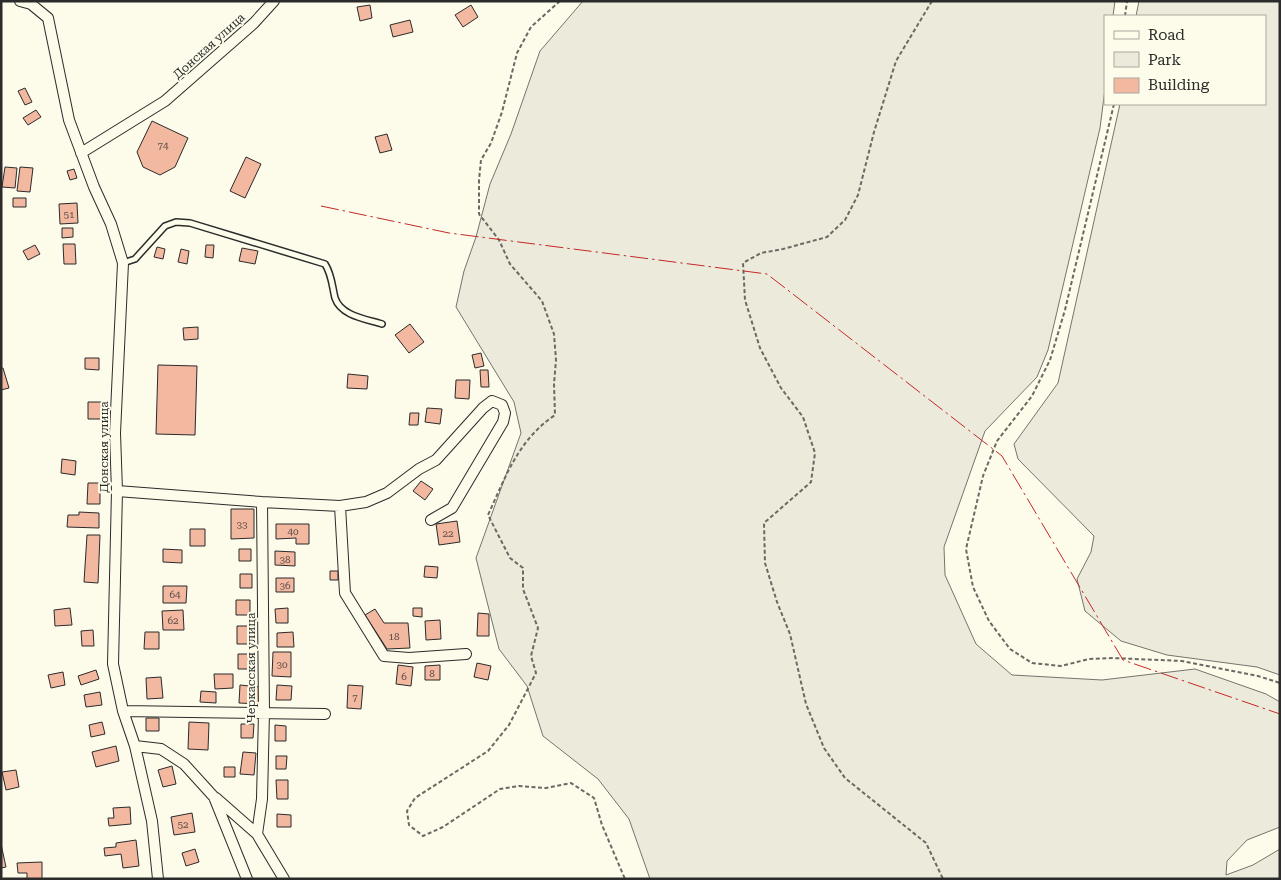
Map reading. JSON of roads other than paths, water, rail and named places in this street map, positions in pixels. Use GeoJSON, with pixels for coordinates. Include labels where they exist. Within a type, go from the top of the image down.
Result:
{"type":"FeatureCollection","features":[{"type":"Feature","properties":{"kind":"street","name":"Донская улица"},"geometry":{"type":"LineString","coordinates":[[20,1],[31,4],[48,18],[68,120],[111,224],[123,263],[115,433],[117,491],[113,664],[123,711],[134,746],[152,821],[158,879]]}},
{"type":"Feature","properties":{"kind":"street","name":"Донская улица"},"geometry":{"type":"LineString","coordinates":[[81,152],[165,101],[254,23],[274,1]]}},
{"type":"Feature","properties":{"kind":"street"},"geometry":{"type":"LineString","coordinates":[[117,491],[340,506],[366,502],[387,493],[419,469],[436,460],[483,408],[492,401],[502,405],[505,413],[503,422],[452,508],[431,520]]}},
{"type":"Feature","properties":{"kind":"street","name":"Черкасская улица"},"geometry":{"type":"LineString","coordinates":[[257,834],[262,799],[264,712],[262,502]]}},
{"type":"Feature","properties":{"kind":"street"},"geometry":{"type":"LineString","coordinates":[[340,506],[345,593],[384,656],[409,658],[466,654]]}},
{"type":"Feature","properties":{"kind":"street"},"geometry":{"type":"LineString","coordinates":[[123,711],[325,714]]}},
{"type":"Feature","properties":{"kind":"street"},"geometry":{"type":"LineString","coordinates":[[134,746],[161,749],[184,764],[214,797],[257,834],[284,879]]}},
{"type":"Feature","properties":{"kind":"street"},"geometry":{"type":"LineString","coordinates":[[214,797],[247,879]]}},
{"type":"Feature","properties":{"kind":"lane"},"geometry":{"type":"LineString","coordinates":[[123,263],[135,259],[166,226],[176,222],[190,223],[325,264],[331,273],[336,300],[342,309],[354,316],[382,324]]}}]}
